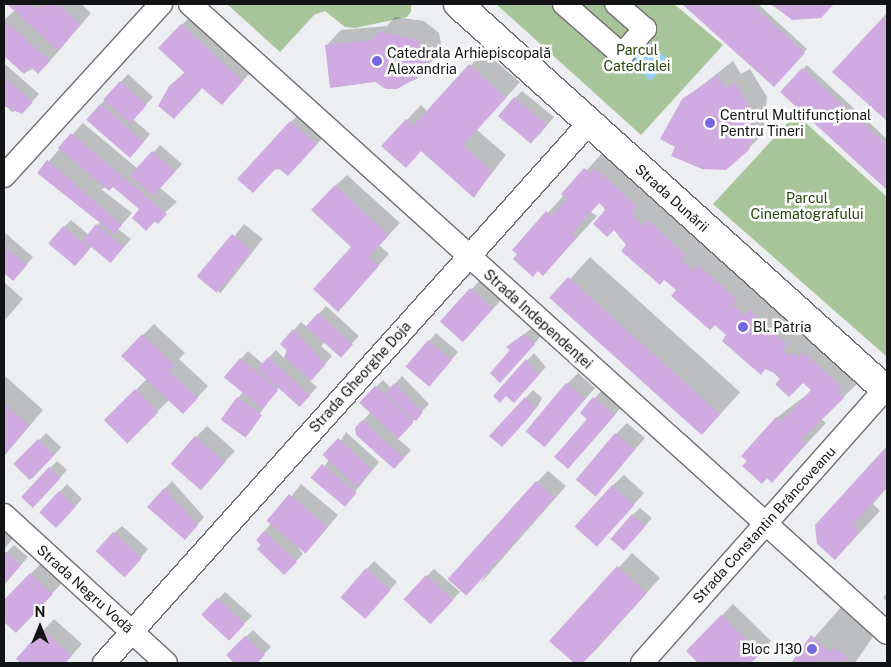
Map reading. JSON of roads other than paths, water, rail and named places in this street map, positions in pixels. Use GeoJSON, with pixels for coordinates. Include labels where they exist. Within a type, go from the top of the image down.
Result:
{"type":"FeatureCollection","features":[{"type":"Feature","properties":{"kind":"main road","name":"Strada Dunării"},"geometry":{"type":"LineString","coordinates":[[458,4],[588,123],[887,389]]}},
{"type":"Feature","properties":{"kind":"street"},"geometry":{"type":"LineString","coordinates":[[4,176],[161,4]]}},
{"type":"Feature","properties":{"kind":"street","name":"Strada Independenței"},"geometry":{"type":"LineString","coordinates":[[190,4],[887,633]]}},
{"type":"Feature","properties":{"kind":"street"},"geometry":{"type":"LineString","coordinates":[[564,4],[622,55],[645,29],[616,4]]}},
{"type":"Feature","properties":{"kind":"street","name":"Strada Gheorghe Doja"},"geometry":{"type":"LineString","coordinates":[[104,663],[588,123]]}},
{"type":"Feature","properties":{"kind":"street","name":"Strada Constantin Brâncoveanu"},"geometry":{"type":"LineString","coordinates":[[642,663],[887,389]]}},
{"type":"Feature","properties":{"kind":"street","name":"Strada Negru Vodă"},"geometry":{"type":"LineString","coordinates":[[4,515],[166,663]]}},
{"type":"Feature","properties":{"kind":"water"},"geometry":{"type":"Polygon","coordinates":[[[649,42],[669,61],[650,81],[630,61],[649,42]]]}},
{"type":"Feature","properties":{"kind":"place","name":"Catedrala Arhiepiscopală Alexandria"},"geometry":{"type":"Point","coordinates":[377,61]}},
{"type":"Feature","properties":{"kind":"place","name":"Centrul Multifuncțional Pentru Tineri"},"geometry":{"type":"Point","coordinates":[710,123]}},
{"type":"Feature","properties":{"kind":"place","name":"Bl. Patria"},"geometry":{"type":"Point","coordinates":[743,327]}},
{"type":"Feature","properties":{"kind":"place","name":"Bloc J130"},"geometry":{"type":"Point","coordinates":[812,649]}},
{"type":"Feature","properties":{"kind":"park label","name":"Parcul Catedralei"},"geometry":{"type":"Point","coordinates":[637,58]}},
{"type":"Feature","properties":{"kind":"park label","name":"Parcul Cinematografului"},"geometry":{"type":"Point","coordinates":[807,206]}}]}
